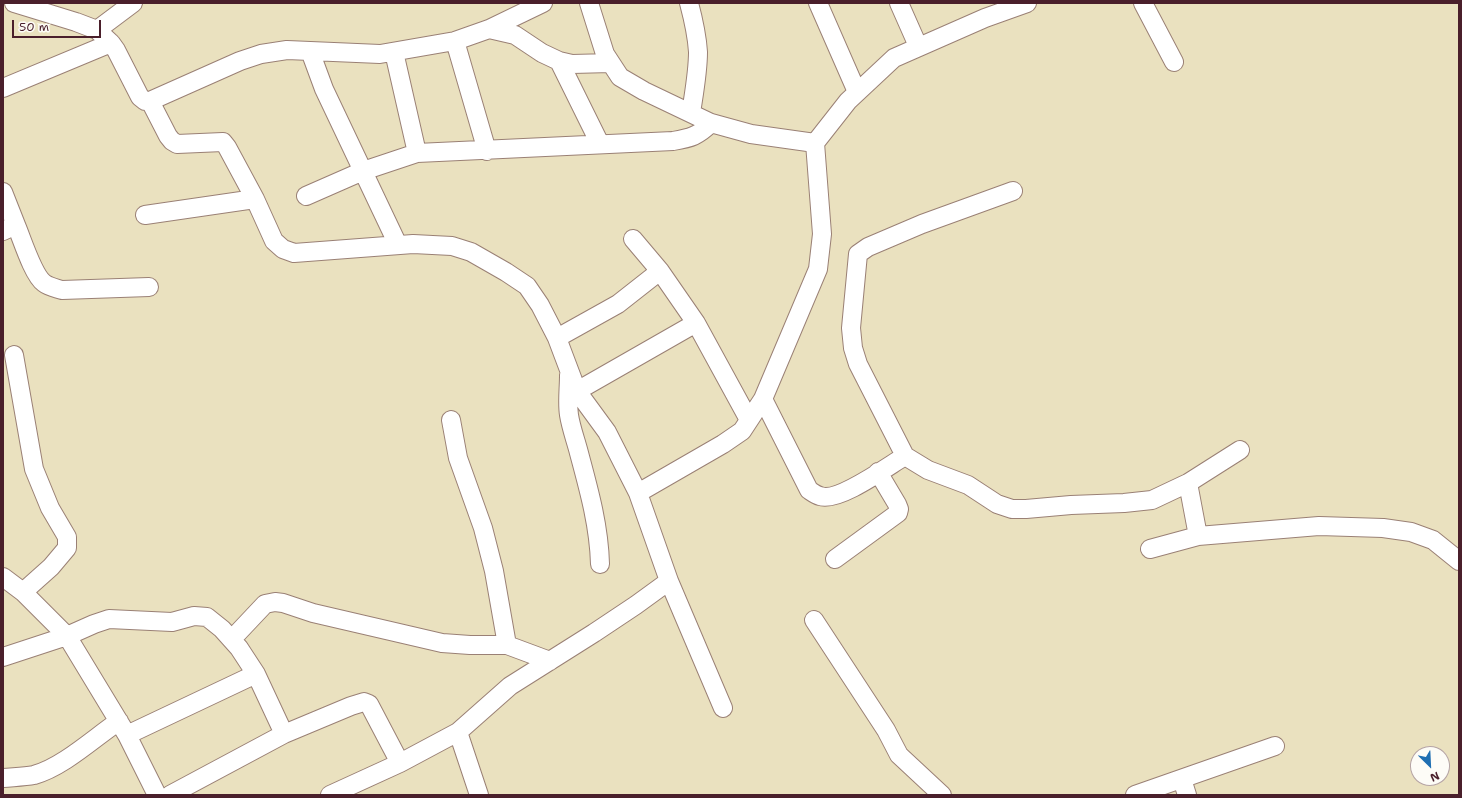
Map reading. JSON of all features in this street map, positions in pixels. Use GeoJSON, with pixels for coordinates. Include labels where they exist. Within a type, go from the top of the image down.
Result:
{"type":"FeatureCollection","features":[{"type":"Feature","properties":{"kind":"street"},"geometry":{"type":"LineString","coordinates":[[14,3],[97,30],[116,50],[140,97],[150,101],[240,60],[261,54],[287,50],[380,54],[455,41],[489,30],[543,3]]}},
{"type":"Feature","properties":{"kind":"street"},"geometry":{"type":"LineString","coordinates":[[97,30],[134,3]]}},
{"type":"Feature","properties":{"kind":"street"},"geometry":{"type":"LineString","coordinates":[[589,3],[605,54],[620,77],[644,91],[711,123],[751,134],[815,143]]}},
{"type":"Feature","properties":{"kind":"street"},"geometry":{"type":"LineString","coordinates":[[689,3],[693,17],[698,51],[697,71],[691,113]]}},
{"type":"Feature","properties":{"kind":"street"},"geometry":{"type":"LineString","coordinates":[[818,3],[857,92]]}},
{"type":"Feature","properties":{"kind":"street"},"geometry":{"type":"LineString","coordinates":[[899,3],[918,46]]}},
{"type":"Feature","properties":{"kind":"street"},"geometry":{"type":"LineString","coordinates":[[638,494],[723,444],[742,430],[763,399],[818,269],[822,234],[815,143],[848,101],[894,58],[981,10],[1027,3]]}},
{"type":"Feature","properties":{"kind":"street"},"geometry":{"type":"LineString","coordinates":[[1143,3],[1174,62]]}},
{"type":"Feature","properties":{"kind":"street"},"geometry":{"type":"LineString","coordinates":[[489,30],[515,35],[542,53],[559,61],[572,64],[611,63]]}},
{"type":"Feature","properties":{"kind":"street"},"geometry":{"type":"LineString","coordinates":[[455,41],[487,151]]}},
{"type":"Feature","properties":{"kind":"street"},"geometry":{"type":"LineString","coordinates":[[3,88],[111,43]]}},
{"type":"Feature","properties":{"kind":"street"},"geometry":{"type":"LineString","coordinates":[[310,51],[324,89],[398,245]]}},
{"type":"Feature","properties":{"kind":"street"},"geometry":{"type":"LineString","coordinates":[[394,52],[417,153]]}},
{"type":"Feature","properties":{"kind":"street"},"geometry":{"type":"LineString","coordinates":[[559,61],[600,144]]}},
{"type":"Feature","properties":{"kind":"street"},"geometry":{"type":"LineString","coordinates":[[150,101],[168,136],[176,144],[222,142],[227,147],[255,200],[274,241],[283,249],[294,253],[412,244],[452,246],[471,252],[527,286],[540,305],[557,338],[577,391],[606,432],[638,494],[670,581],[723,708]]}},
{"type":"Feature","properties":{"kind":"street"},"geometry":{"type":"LineString","coordinates":[[306,196],[363,171],[417,153],[487,151],[673,141],[690,138],[701,133],[711,123]]}},
{"type":"Feature","properties":{"kind":"street"},"geometry":{"type":"LineString","coordinates":[[1013,191],[922,224],[868,246],[858,254],[851,328],[852,348],[858,364],[905,456],[928,470],[968,485],[997,504],[1012,509],[1026,509],[1152,500],[1188,483],[1240,450]]}},
{"type":"Feature","properties":{"kind":"street"},"geometry":{"type":"LineString","coordinates":[[3,192],[10,228],[43,283],[62,290],[149,287]]}},
{"type":"Feature","properties":{"kind":"street"},"geometry":{"type":"LineString","coordinates":[[145,215],[255,200]]}},
{"type":"Feature","properties":{"kind":"street"},"geometry":{"type":"LineString","coordinates":[[633,239],[660,271],[696,323],[749,420]]}},
{"type":"Feature","properties":{"kind":"street"},"geometry":{"type":"LineString","coordinates":[[557,338],[618,304],[660,271]]}},
{"type":"Feature","properties":{"kind":"street"},"geometry":{"type":"LineString","coordinates":[[577,391],[696,323]]}},
{"type":"Feature","properties":{"kind":"street"},"geometry":{"type":"LineString","coordinates":[[14,355],[34,469],[50,508],[67,537],[67,548],[51,567],[23,592]]}},
{"type":"Feature","properties":{"kind":"street"},"geometry":{"type":"LineString","coordinates":[[569,371],[568,400],[570,417],[595,520],[599,542],[600,564]]}},
{"type":"Feature","properties":{"kind":"street"},"geometry":{"type":"LineString","coordinates":[[763,399],[809,490],[820,497],[831,496],[848,491],[905,456]]}},
{"type":"Feature","properties":{"kind":"street"},"geometry":{"type":"LineString","coordinates":[[451,420],[458,458],[483,528],[494,571],[508,645]]}},
{"type":"Feature","properties":{"kind":"street"},"geometry":{"type":"LineString","coordinates":[[835,559],[898,513],[899,509],[897,504],[878,472]]}},
{"type":"Feature","properties":{"kind":"street"},"geometry":{"type":"LineString","coordinates":[[1188,483],[1198,536]]}},
{"type":"Feature","properties":{"kind":"street"},"geometry":{"type":"LineString","coordinates":[[1150,549],[1198,536],[1319,526],[1383,528],[1411,532],[1434,540],[1459,561]]}},
{"type":"Feature","properties":{"kind":"street"},"geometry":{"type":"LineString","coordinates":[[3,577],[23,592],[67,636],[123,728],[157,795]]}},
{"type":"Feature","properties":{"kind":"street"},"geometry":{"type":"LineString","coordinates":[[330,795],[400,763],[458,732],[510,686],[636,606],[670,581]]}},
{"type":"Feature","properties":{"kind":"street"},"geometry":{"type":"LineString","coordinates":[[232,639],[265,604],[275,602],[283,603],[313,613],[442,643],[508,645],[550,661]]}},
{"type":"Feature","properties":{"kind":"street"},"geometry":{"type":"LineString","coordinates":[[3,657],[67,636],[109,619],[172,622],[194,616],[207,617],[222,629],[239,648],[256,674],[284,734]]}},
{"type":"Feature","properties":{"kind":"street"},"geometry":{"type":"LineString","coordinates":[[814,620],[886,730],[899,755],[942,795]]}},
{"type":"Feature","properties":{"kind":"street"},"geometry":{"type":"LineString","coordinates":[[3,778],[33,775],[49,769],[123,728],[256,674]]}},
{"type":"Feature","properties":{"kind":"street"},"geometry":{"type":"LineString","coordinates":[[170,795],[284,734],[364,702],[369,704],[400,763]]}},
{"type":"Feature","properties":{"kind":"street"},"geometry":{"type":"LineString","coordinates":[[458,732],[479,795]]}},
{"type":"Feature","properties":{"kind":"street"},"geometry":{"type":"LineString","coordinates":[[1135,795],[1185,787],[1276,746]]}}]}
